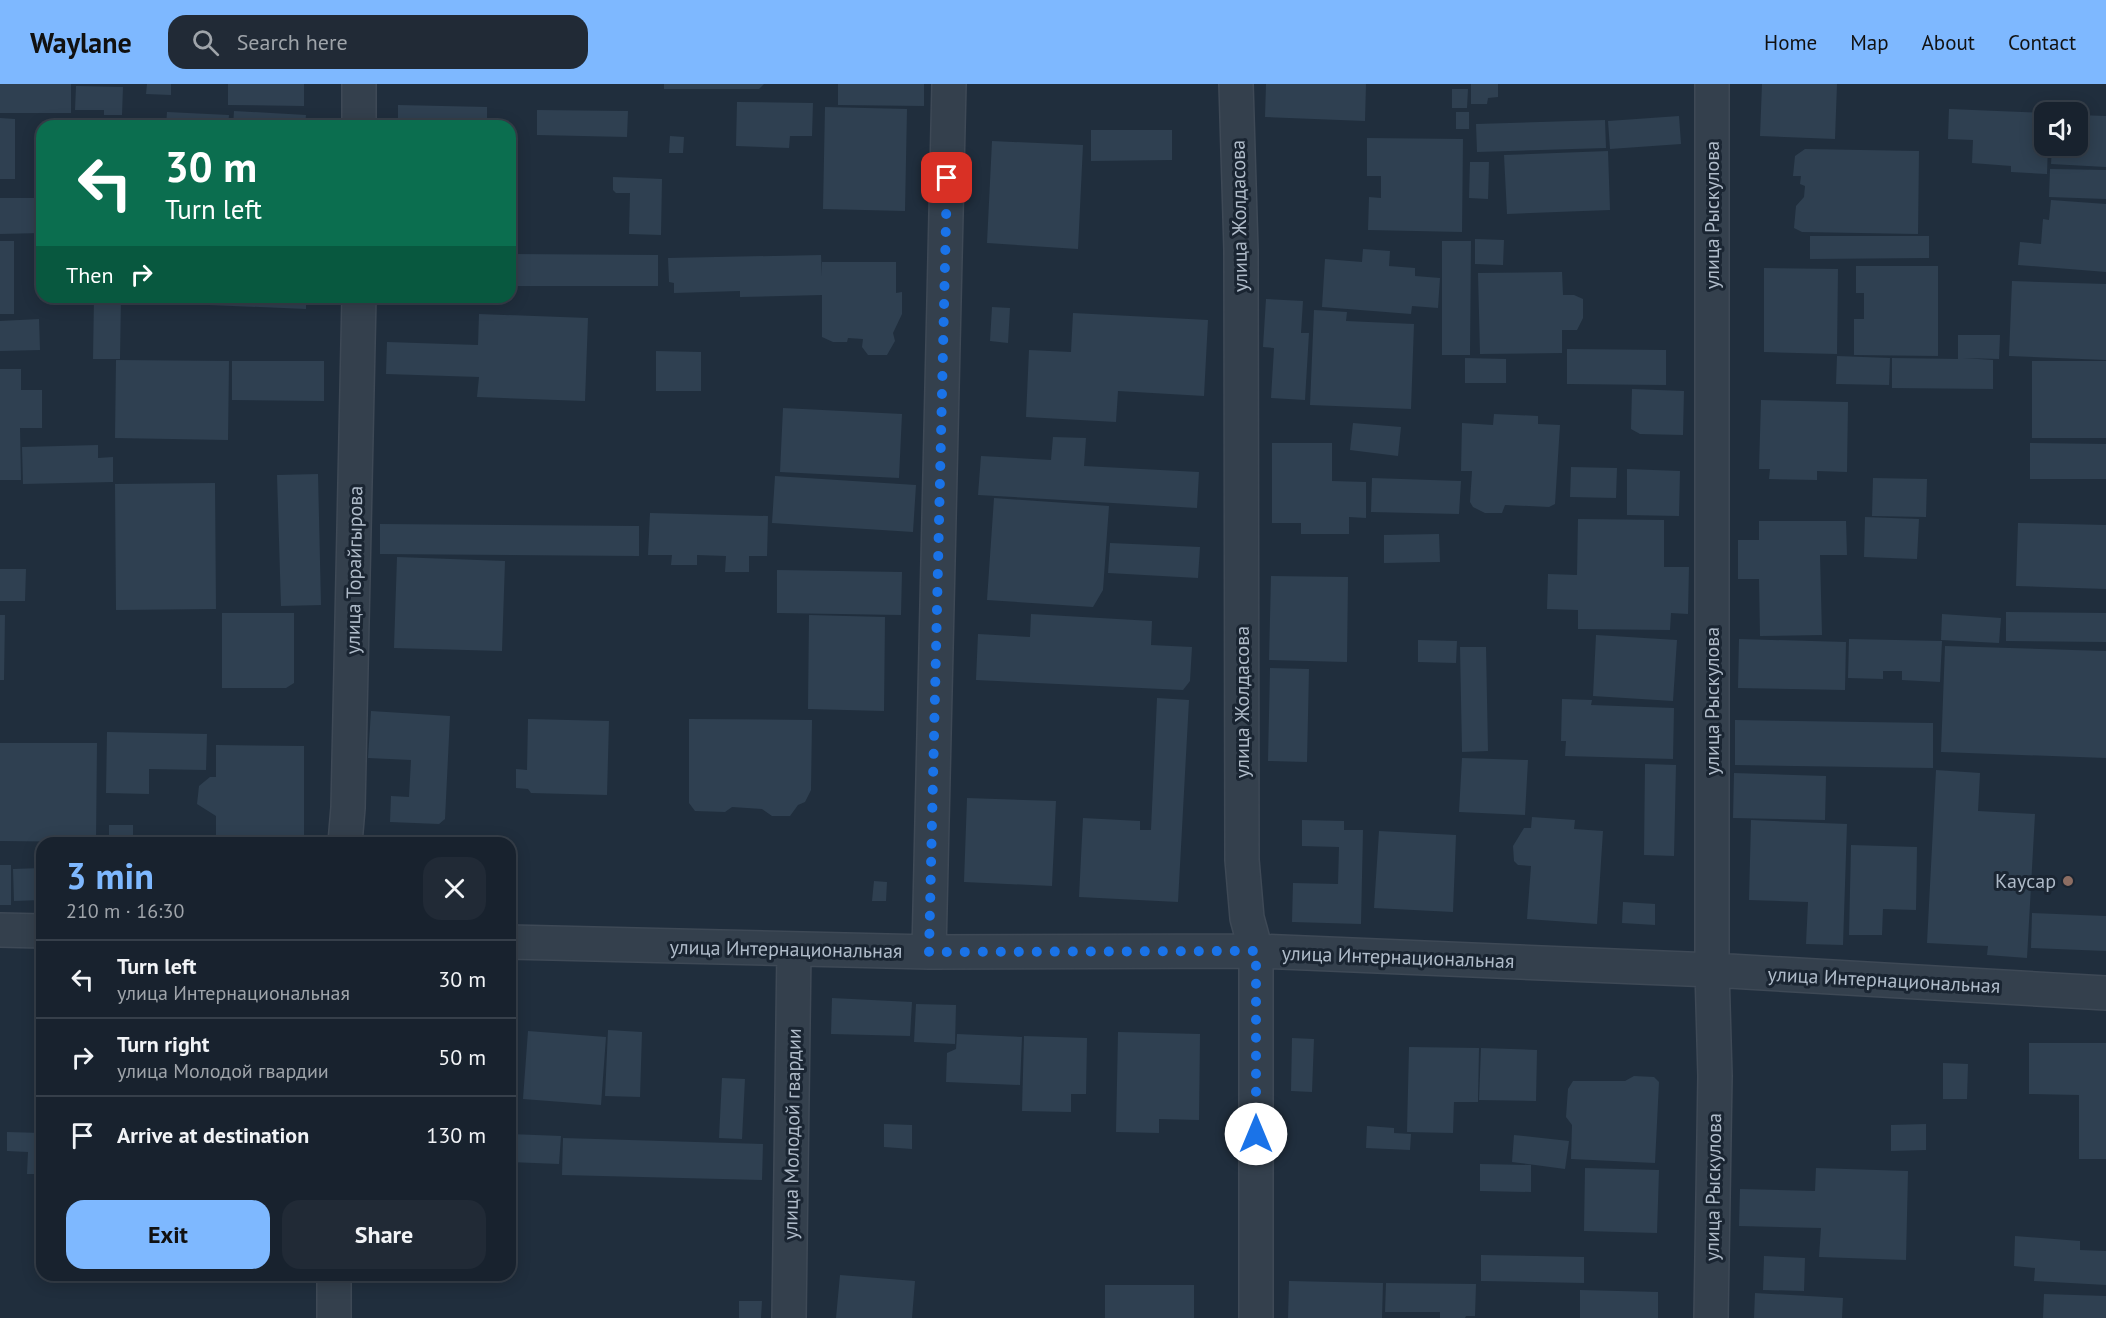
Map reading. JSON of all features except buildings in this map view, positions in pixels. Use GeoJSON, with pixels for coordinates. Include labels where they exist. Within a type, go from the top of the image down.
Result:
{"type":"FeatureCollection","features":[{"type":"Feature","properties":{"kind":"street"},"geometry":{"type":"LineString","coordinates":[[359,84],[359,120]]}},
{"type":"Feature","properties":{"kind":"street"},"geometry":{"type":"LineString","coordinates":[[929,952],[949,84]]}},
{"type":"Feature","properties":{"kind":"street","name":"улица Жолдасова"},"geometry":{"type":"LineString","coordinates":[[1236,84],[1241,250],[1242,860],[1247,918],[1256,951],[1256,1318]]}},
{"type":"Feature","properties":{"kind":"street","name":"улица Рыскулова"},"geometry":{"type":"LineString","coordinates":[[1711,1318],[1715,1076],[1712,970],[1712,84]]}},
{"type":"Feature","properties":{"kind":"street","name":"улица Торайгырова"},"geometry":{"type":"LineString","coordinates":[[346,837],[359,303]]}},
{"type":"Feature","properties":{"kind":"street"},"geometry":{"type":"LineString","coordinates":[[0,930],[36,931]]}},
{"type":"Feature","properties":{"kind":"street","name":"улица Интернациональная"},"geometry":{"type":"LineString","coordinates":[[516,942],[929,952],[1256,951],[1712,970],[2106,993]]}},
{"type":"Feature","properties":{"kind":"street","name":"улица Молодой гвардии"},"geometry":{"type":"LineString","coordinates":[[789,1318],[794,950]]}},
{"type":"Feature","properties":{"kind":"street"},"geometry":{"type":"LineString","coordinates":[[334,1281],[334,1318]]}},
{"type":"Feature","properties":{"kind":"place","name":"Каусар"},"geometry":{"type":"Point","coordinates":[2068,881]}},
{"type":"Feature","properties":{"kind":"route"},"geometry":{"type":"LineString","coordinates":[[947,178],[929,952],[1256,951],[1256,1134]]}}]}
